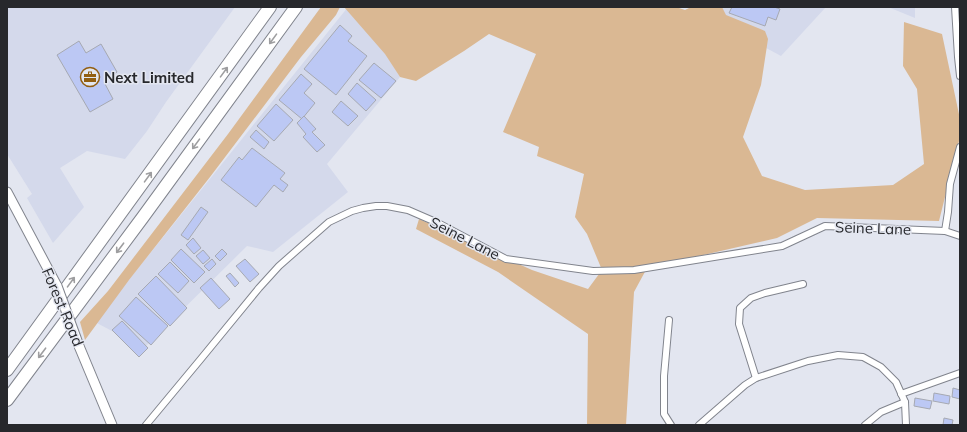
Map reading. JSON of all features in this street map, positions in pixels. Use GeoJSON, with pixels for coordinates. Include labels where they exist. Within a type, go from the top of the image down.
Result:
{"type":"FeatureCollection","features":[{"type":"Feature","properties":{"kind":"highway"},"geometry":{"type":"LineString","coordinates":[[7,370],[270,7]]}},
{"type":"Feature","properties":{"kind":"highway"},"geometry":{"type":"LineString","coordinates":[[7,400],[296,7]]}},
{"type":"Feature","properties":{"kind":"street"},"geometry":{"type":"LineString","coordinates":[[955,7],[960,76]]}},
{"type":"Feature","properties":{"kind":"street"},"geometry":{"type":"LineString","coordinates":[[945,231],[950,184],[960,147]]}},
{"type":"Feature","properties":{"kind":"street","name":"Forest Road"},"geometry":{"type":"LineString","coordinates":[[7,192],[57,286],[79,346],[112,425]]}},
{"type":"Feature","properties":{"kind":"street","name":"Seine Lane"},"geometry":{"type":"LineString","coordinates":[[146,425],[279,266],[329,222],[352,211],[363,208],[376,206],[408,210],[438,223],[506,259],[586,270],[605,271],[629,270],[667,265],[782,246],[825,226],[945,231],[960,236]]}},
{"type":"Feature","properties":{"kind":"street"},"geometry":{"type":"LineString","coordinates":[[756,378],[739,324],[740,308],[751,298],[803,284]]}},
{"type":"Feature","properties":{"kind":"street"},"geometry":{"type":"LineString","coordinates":[[669,320],[664,376],[664,414],[671,425]]}},
{"type":"Feature","properties":{"kind":"street"},"geometry":{"type":"LineString","coordinates":[[703,424],[745,385],[756,378],[808,361],[838,355],[863,357],[882,367],[896,382],[905,402],[906,425]]}},
{"type":"Feature","properties":{"kind":"street"},"geometry":{"type":"LineString","coordinates":[[901,394],[960,373]]}},
{"type":"Feature","properties":{"kind":"street"},"geometry":{"type":"LineString","coordinates":[[865,425],[881,412],[905,402]]}},
{"type":"Feature","properties":{"kind":"shaded area"},"geometry":{"type":"Polygon","coordinates":[[[7,7],[235,7],[166,102],[147,131],[125,159],[87,151],[60,168],[84,207],[53,243],[27,198],[32,194],[7,154],[7,7]]]}},
{"type":"Feature","properties":{"kind":"shaded area"},"geometry":{"type":"Polygon","coordinates":[[[321,7],[340,7],[336,15],[301,57],[210,177],[129,280],[85,340],[80,322],[108,291],[228,134],[321,7]]]}},
{"type":"Feature","properties":{"kind":"shaded area"},"geometry":{"type":"Polygon","coordinates":[[[344,7],[676,7],[685,10],[691,7],[722,7],[726,15],[765,31],[768,39],[761,85],[743,137],[762,176],[805,190],[893,185],[924,164],[917,89],[903,66],[904,22],[942,34],[960,119],[960,137],[939,221],[817,218],[777,238],[647,268],[634,292],[626,425],[587,425],[588,334],[498,272],[416,229],[419,219],[532,270],[588,289],[602,270],[587,234],[575,217],[584,174],[537,156],[539,147],[503,132],[536,54],[489,34],[416,81],[400,77],[385,54],[344,7]]]}},
{"type":"Feature","properties":{"kind":"shaded area"},"geometry":{"type":"Polygon","coordinates":[[[348,7],[357,7],[400,77],[327,164],[348,192],[273,252],[247,246],[144,348],[95,322],[348,7]]]}},
{"type":"Feature","properties":{"kind":"shaded area"},"geometry":{"type":"Polygon","coordinates":[[[690,7],[826,7],[781,56],[690,7]]]}},
{"type":"Feature","properties":{"kind":"shaded area"},"geometry":{"type":"Polygon","coordinates":[[[888,7],[915,7],[915,18],[888,7]]]}},
{"type":"Feature","properties":{"kind":"building"},"geometry":{"type":"Polygon","coordinates":[[[732,7],[774,7],[780,9],[776,20],[768,17],[765,26],[729,13],[732,7]]]}},
{"type":"Feature","properties":{"kind":"building"},"geometry":{"type":"Polygon","coordinates":[[[340,25],[352,36],[348,41],[367,56],[336,95],[304,69],[340,25]]]}},
{"type":"Feature","properties":{"kind":"building","name":"Next Limited"},"geometry":{"type":"Polygon","coordinates":[[[79,41],[86,53],[101,44],[117,72],[104,82],[113,99],[90,112],[57,55],[79,41]]]}},
{"type":"Feature","properties":{"kind":"building"},"geometry":{"type":"Polygon","coordinates":[[[374,63],[396,81],[381,98],[359,80],[374,63]]]}},
{"type":"Feature","properties":{"kind":"building"},"geometry":{"type":"Polygon","coordinates":[[[301,74],[312,84],[304,93],[315,103],[302,119],[279,100],[301,74]]]}},
{"type":"Feature","properties":{"kind":"building"},"geometry":{"type":"Polygon","coordinates":[[[357,83],[376,100],[366,111],[348,94],[357,83]]]}},
{"type":"Feature","properties":{"kind":"building"},"geometry":{"type":"Polygon","coordinates":[[[341,101],[358,116],[348,126],[332,112],[341,101]]]}},
{"type":"Feature","properties":{"kind":"building"},"geometry":{"type":"Polygon","coordinates":[[[276,104],[293,120],[274,141],[257,126],[276,104]]]}},
{"type":"Feature","properties":{"kind":"building"},"geometry":{"type":"Polygon","coordinates":[[[304,116],[316,129],[312,132],[325,145],[317,152],[303,137],[306,134],[297,123],[304,116]]]}},
{"type":"Feature","properties":{"kind":"building"},"geometry":{"type":"Polygon","coordinates":[[[256,130],[269,142],[264,149],[250,137],[256,130]]]}},
{"type":"Feature","properties":{"kind":"building"},"geometry":{"type":"Polygon","coordinates":[[[252,148],[285,173],[280,179],[288,185],[283,192],[274,185],[256,207],[221,180],[239,157],[242,160],[252,148]]]}},
{"type":"Feature","properties":{"kind":"building"},"geometry":{"type":"Polygon","coordinates":[[[201,207],[208,212],[188,240],[181,235],[201,207]]]}},
{"type":"Feature","properties":{"kind":"building"},"geometry":{"type":"Polygon","coordinates":[[[193,238],[201,248],[194,254],[186,245],[193,238]]]}},
{"type":"Feature","properties":{"kind":"building"},"geometry":{"type":"Polygon","coordinates":[[[181,249],[205,272],[194,283],[171,260],[181,249]]]}},
{"type":"Feature","properties":{"kind":"building"},"geometry":{"type":"Polygon","coordinates":[[[222,249],[227,254],[220,261],[215,256],[222,249]]]}},
{"type":"Feature","properties":{"kind":"building"},"geometry":{"type":"Polygon","coordinates":[[[203,250],[210,258],[203,264],[196,256],[203,250]]]}},
{"type":"Feature","properties":{"kind":"building"},"geometry":{"type":"Polygon","coordinates":[[[212,259],[216,264],[209,271],[204,266],[212,259]]]}},
{"type":"Feature","properties":{"kind":"building"},"geometry":{"type":"Polygon","coordinates":[[[245,259],[259,274],[250,282],[236,266],[245,259]]]}},
{"type":"Feature","properties":{"kind":"building"},"geometry":{"type":"Polygon","coordinates":[[[170,262],[189,281],[178,293],[158,274],[170,262]]]}},
{"type":"Feature","properties":{"kind":"building"},"geometry":{"type":"Polygon","coordinates":[[[230,273],[239,283],[235,287],[226,276],[230,273]]]}},
{"type":"Feature","properties":{"kind":"building"},"geometry":{"type":"Polygon","coordinates":[[[156,276],[187,308],[170,326],[138,294],[156,276]]]}},
{"type":"Feature","properties":{"kind":"building"},"geometry":{"type":"Polygon","coordinates":[[[211,278],[230,299],[219,309],[200,288],[211,278]]]}},
{"type":"Feature","properties":{"kind":"building"},"geometry":{"type":"Polygon","coordinates":[[[136,297],[168,326],[151,345],[119,316],[136,297]]]}},
{"type":"Feature","properties":{"kind":"building"},"geometry":{"type":"Polygon","coordinates":[[[122,321],[148,348],[139,357],[112,330],[122,321]]]}},
{"type":"Feature","properties":{"kind":"building"},"geometry":{"type":"Polygon","coordinates":[[[953,388],[960,390],[960,399],[952,397],[953,388]]]}},
{"type":"Feature","properties":{"kind":"building"},"geometry":{"type":"Polygon","coordinates":[[[934,393],[950,396],[949,404],[933,401],[934,393]]]}},
{"type":"Feature","properties":{"kind":"building"},"geometry":{"type":"Polygon","coordinates":[[[915,398],[932,401],[930,409],[914,406],[915,398]]]}},
{"type":"Feature","properties":{"kind":"building"},"geometry":{"type":"Polygon","coordinates":[[[944,418],[953,420],[952,425],[943,425],[944,418]]]}},
{"type":"Feature","properties":{"kind":"place","name":"Next Limited"},"geometry":{"type":"Point","coordinates":[90,77]}}]}
